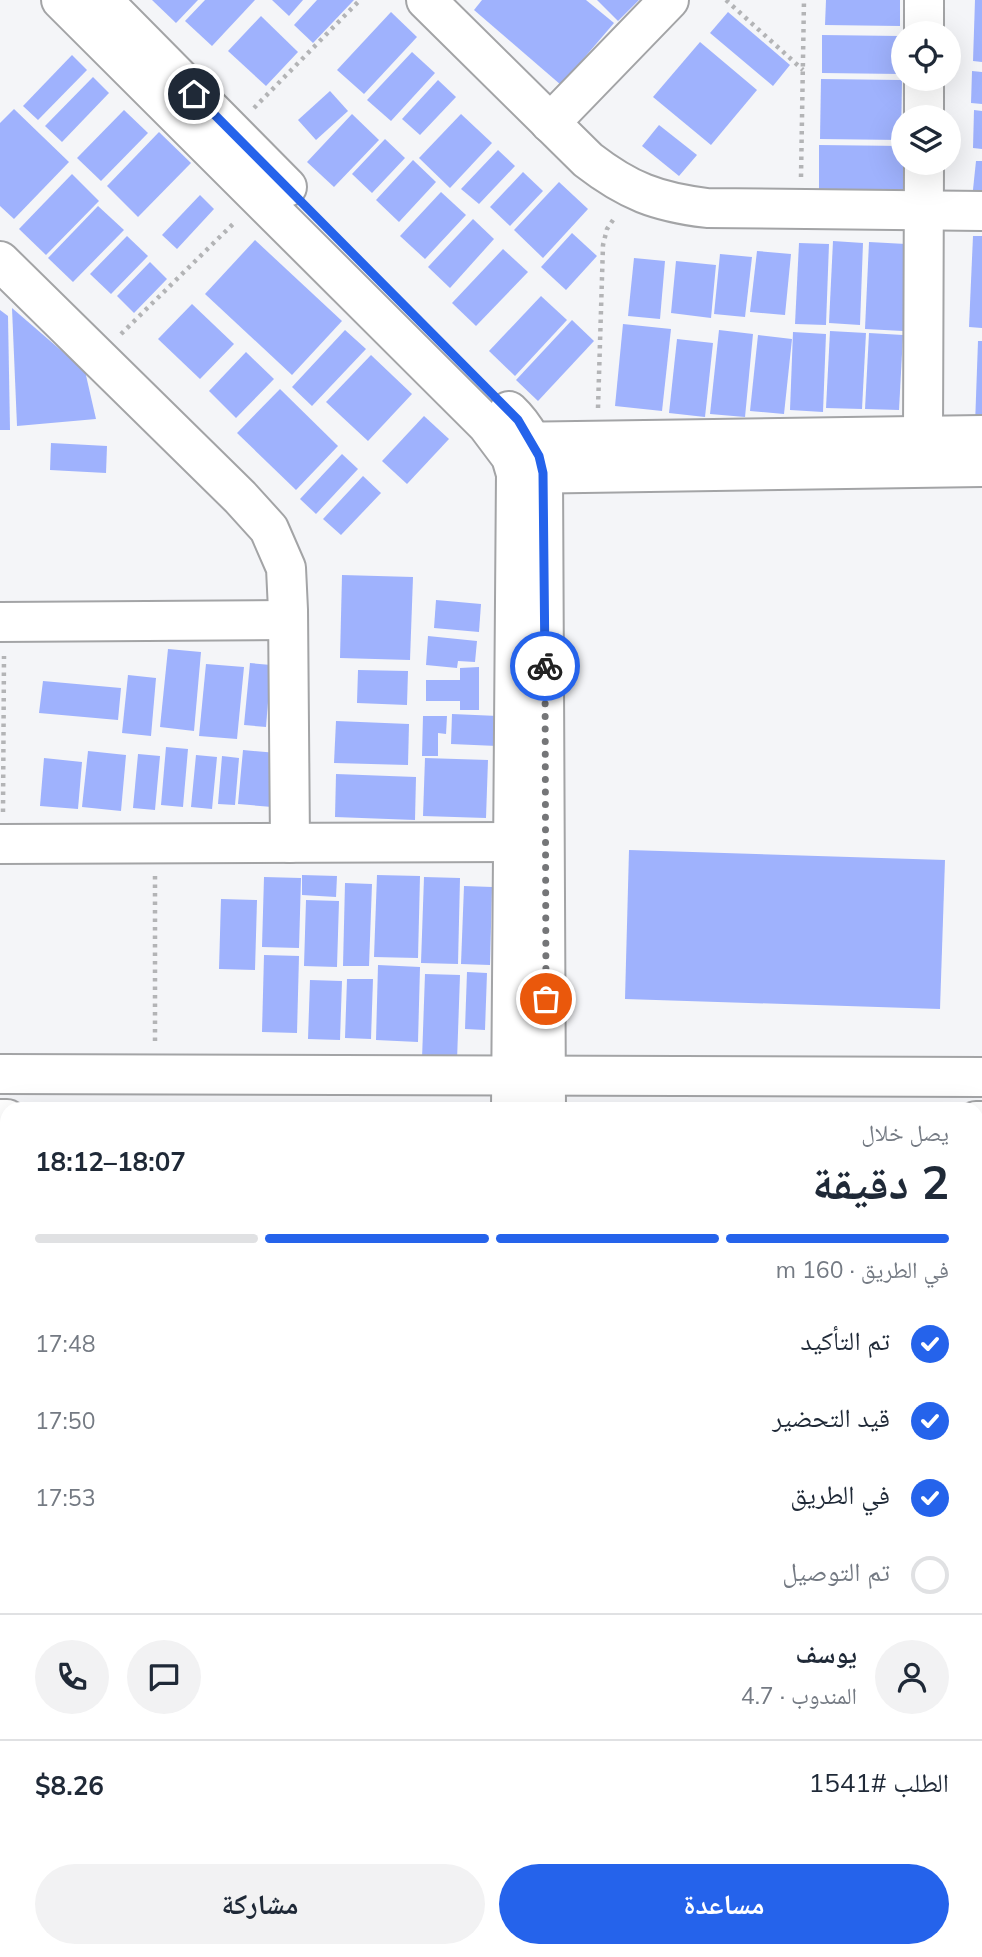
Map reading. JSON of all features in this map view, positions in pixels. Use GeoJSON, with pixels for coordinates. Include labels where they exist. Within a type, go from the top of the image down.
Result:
{"type":"FeatureCollection","features":[{"type":"Feature","properties":{"kind":"street"},"geometry":{"type":"LineString","coordinates":[[61,0],[523,458],[982,467]]}},
{"type":"Feature","properties":{"kind":"street"},"geometry":{"type":"LineString","coordinates":[[102,0],[518,420],[523,458],[524,827],[529,1093]]}},
{"type":"Feature","properties":{"kind":"street"},"geometry":{"type":"LineString","coordinates":[[426,0],[588,160],[614,180],[643,195],[674,204],[707,208],[982,211]]}},
{"type":"Feature","properties":{"kind":"street"},"geometry":{"type":"LineString","coordinates":[[550,123],[669,0]]}},
{"type":"Feature","properties":{"kind":"street"},"geometry":{"type":"LineString","coordinates":[[924,0],[924,21]]}},
{"type":"Feature","properties":{"kind":"street"},"geometry":{"type":"LineString","coordinates":[[923,435],[924,175]]}},
{"type":"Feature","properties":{"kind":"street"},"geometry":{"type":"LineString","coordinates":[[0,261],[269,529],[286,568],[290,844]]}},
{"type":"Feature","properties":{"kind":"street"},"geometry":{"type":"LineString","coordinates":[[523,458],[597,440],[982,435]]}},
{"type":"Feature","properties":{"kind":"street"},"geometry":{"type":"LineString","coordinates":[[2,622],[288,620]]}},
{"type":"Feature","properties":{"kind":"street"},"geometry":{"type":"LineString","coordinates":[[1,844],[290,844],[524,827]]}},
{"type":"Feature","properties":{"kind":"street"},"geometry":{"type":"LineString","coordinates":[[0,1074],[155,1074],[529,1093],[760,1093],[982,1077]]}},
{"type":"Feature","properties":{"kind":"path"},"geometry":{"type":"LineString","coordinates":[[232,131],[360,0]]}},
{"type":"Feature","properties":{"kind":"path"},"geometry":{"type":"LineString","coordinates":[[726,0],[803,70]]}},
{"type":"Feature","properties":{"kind":"path"},"geometry":{"type":"LineString","coordinates":[[801,209],[804,0]]}},
{"type":"Feature","properties":{"kind":"path"},"geometry":{"type":"LineString","coordinates":[[597,440],[603,245],[607,229],[632,190]]}},
{"type":"Feature","properties":{"kind":"path"},"geometry":{"type":"LineString","coordinates":[[98,357],[260,198]]}},
{"type":"Feature","properties":{"kind":"path"},"geometry":{"type":"LineString","coordinates":[[1,844],[2,622]]}},
{"type":"Feature","properties":{"kind":"path"},"geometry":{"type":"LineString","coordinates":[[155,844],[155,1074]]}},
{"type":"Feature","properties":{"kind":"building"},"geometry":{"type":"Polygon","coordinates":[[[152,0],[198,0],[176,23],[152,0]]]}},
{"type":"Feature","properties":{"kind":"building"},"geometry":{"type":"Polygon","coordinates":[[[205,0],[255,0],[212,46],[185,21],[205,0]]]}},
{"type":"Feature","properties":{"kind":"building"},"geometry":{"type":"Polygon","coordinates":[[[272,0],[303,0],[289,16],[272,0]]]}},
{"type":"Feature","properties":{"kind":"building"},"geometry":{"type":"Polygon","coordinates":[[[317,0],[354,0],[313,43],[294,25],[317,0]]]}},
{"type":"Feature","properties":{"kind":"building"},"geometry":{"type":"Polygon","coordinates":[[[482,0],[586,0],[614,23],[561,85],[474,10],[482,0]]]}},
{"type":"Feature","properties":{"kind":"building"},"geometry":{"type":"Polygon","coordinates":[[[597,0],[639,0],[618,21],[597,0]]]}},
{"type":"Feature","properties":{"kind":"building"},"geometry":{"type":"Polygon","coordinates":[[[826,0],[900,0],[900,21],[891,21],[891,26],[825,25],[826,0]]]}},
{"type":"Feature","properties":{"kind":"building"},"geometry":{"type":"Polygon","coordinates":[[[975,0],[982,0],[982,62],[973,61],[975,0]]]}},
{"type":"Feature","properties":{"kind":"building"},"geometry":{"type":"Polygon","coordinates":[[[391,12],[417,37],[364,94],[337,70],[391,12]]]}},
{"type":"Feature","properties":{"kind":"building"},"geometry":{"type":"Polygon","coordinates":[[[728,12],[790,65],[773,86],[710,33],[728,12]]]}},
{"type":"Feature","properties":{"kind":"building"},"geometry":{"type":"Polygon","coordinates":[[[261,16],[298,52],[266,86],[228,51],[261,16]]]}},
{"type":"Feature","properties":{"kind":"building"},"geometry":{"type":"Polygon","coordinates":[[[822,35],[891,36],[891,74],[822,73],[822,35]]]}},
{"type":"Feature","properties":{"kind":"building"},"geometry":{"type":"Polygon","coordinates":[[[700,42],[757,90],[711,145],[653,97],[700,42]]]}},
{"type":"Feature","properties":{"kind":"building"},"geometry":{"type":"Polygon","coordinates":[[[412,52],[435,73],[391,121],[367,100],[412,52]]]}},
{"type":"Feature","properties":{"kind":"building"},"geometry":{"type":"Polygon","coordinates":[[[72,55],[87,70],[38,120],[23,106],[72,55]]]}},
{"type":"Feature","properties":{"kind":"building"},"geometry":{"type":"Polygon","coordinates":[[[972,71],[982,72],[982,104],[971,103],[972,71]]]}},
{"type":"Feature","properties":{"kind":"building"},"geometry":{"type":"Polygon","coordinates":[[[93,77],[109,93],[62,142],[45,126],[93,77]]]}},
{"type":"Feature","properties":{"kind":"building"},"geometry":{"type":"Polygon","coordinates":[[[821,79],[891,80],[891,91],[902,91],[902,105],[891,105],[891,140],[820,139],[821,79]]]}},
{"type":"Feature","properties":{"kind":"building"},"geometry":{"type":"Polygon","coordinates":[[[438,80],[456,97],[420,135],[402,119],[438,80]]]}},
{"type":"Feature","properties":{"kind":"building"},"geometry":{"type":"Polygon","coordinates":[[[330,91],[348,111],[316,140],[298,120],[330,91]]]}},
{"type":"Feature","properties":{"kind":"building"},"geometry":{"type":"Polygon","coordinates":[[[14,109],[69,162],[14,219],[0,206],[0,123],[14,109]]]}},
{"type":"Feature","properties":{"kind":"building"},"geometry":{"type":"Polygon","coordinates":[[[124,110],[148,133],[101,181],[77,158],[124,110]]]}},
{"type":"Feature","properties":{"kind":"building"},"geometry":{"type":"Polygon","coordinates":[[[974,110],[982,111],[982,149],[973,148],[974,110]]]}},
{"type":"Feature","properties":{"kind":"building"},"geometry":{"type":"Polygon","coordinates":[[[352,114],[379,140],[334,187],[307,162],[352,114]]]}},
{"type":"Feature","properties":{"kind":"building"},"geometry":{"type":"Polygon","coordinates":[[[461,114],[492,143],[450,188],[419,158],[461,114]]]}},
{"type":"Feature","properties":{"kind":"building"},"geometry":{"type":"Polygon","coordinates":[[[659,125],[697,155],[679,176],[642,146],[659,125]]]}},
{"type":"Feature","properties":{"kind":"building"},"geometry":{"type":"Polygon","coordinates":[[[159,132],[191,163],[138,217],[107,186],[159,132]]]}},
{"type":"Feature","properties":{"kind":"building"},"geometry":{"type":"Polygon","coordinates":[[[385,139],[405,158],[372,193],[352,174],[385,139]]]}},
{"type":"Feature","properties":{"kind":"building"},"geometry":{"type":"Polygon","coordinates":[[[819,145],[891,146],[891,175],[906,175],[906,190],[819,189],[819,145]]]}},
{"type":"Feature","properties":{"kind":"building"},"geometry":{"type":"Polygon","coordinates":[[[498,150],[515,166],[479,204],[461,189],[498,150]]]}},
{"type":"Feature","properties":{"kind":"building"},"geometry":{"type":"Polygon","coordinates":[[[413,160],[436,182],[399,222],[376,200],[413,160]]]}},
{"type":"Feature","properties":{"kind":"building"},"geometry":{"type":"Polygon","coordinates":[[[976,161],[982,161],[982,200],[972,199],[976,161]]]}},
{"type":"Feature","properties":{"kind":"building"},"geometry":{"type":"Polygon","coordinates":[[[523,172],[543,191],[510,226],[490,207],[523,172]]]}},
{"type":"Feature","properties":{"kind":"building"},"geometry":{"type":"Polygon","coordinates":[[[72,174],[99,201],[46,255],[19,229],[72,174]]]}},
{"type":"Feature","properties":{"kind":"building"},"geometry":{"type":"Polygon","coordinates":[[[559,182],[588,209],[543,258],[514,230],[559,182]]]}},
{"type":"Feature","properties":{"kind":"building"},"geometry":{"type":"Polygon","coordinates":[[[441,192],[466,215],[425,259],[400,236],[441,192]]]}},
{"type":"Feature","properties":{"kind":"building"},"geometry":{"type":"Polygon","coordinates":[[[200,195],[214,209],[177,249],[162,235],[200,195]]]}},
{"type":"Feature","properties":{"kind":"building"},"geometry":{"type":"Polygon","coordinates":[[[98,206],[124,230],[73,282],[48,258],[98,206]]]}},
{"type":"Feature","properties":{"kind":"building"},"geometry":{"type":"Polygon","coordinates":[[[473,219],[494,239],[450,288],[428,267],[473,219]]]}},
{"type":"Feature","properties":{"kind":"building"},"geometry":{"type":"Polygon","coordinates":[[[572,233],[597,256],[566,290],[541,267],[572,233]]]}},
{"type":"Feature","properties":{"kind":"building"},"geometry":{"type":"Polygon","coordinates":[[[127,236],[148,256],[111,294],[90,274],[127,236]]]}},
{"type":"Feature","properties":{"kind":"building"},"geometry":{"type":"Polygon","coordinates":[[[973,236],[982,236],[982,328],[969,327],[973,236]]]}},
{"type":"Feature","properties":{"kind":"building"},"geometry":{"type":"Polygon","coordinates":[[[255,240],[342,321],[292,375],[205,294],[255,240]]]}},
{"type":"Feature","properties":{"kind":"building"},"geometry":{"type":"Polygon","coordinates":[[[833,241],[863,243],[860,325],[829,323],[833,241]]]}},
{"type":"Feature","properties":{"kind":"building"},"geometry":{"type":"Polygon","coordinates":[[[869,242],[906,244],[903,331],[865,329],[869,242]]]}},
{"type":"Feature","properties":{"kind":"building"},"geometry":{"type":"Polygon","coordinates":[[[799,243],[829,244],[826,325],[795,324],[799,243]]]}},
{"type":"Feature","properties":{"kind":"building"},"geometry":{"type":"Polygon","coordinates":[[[503,249],[528,272],[476,326],[452,303],[503,249]]]}},
{"type":"Feature","properties":{"kind":"building"},"geometry":{"type":"Polygon","coordinates":[[[757,251],[791,254],[785,315],[750,312],[757,251]]]}},
{"type":"Feature","properties":{"kind":"building"},"geometry":{"type":"Polygon","coordinates":[[[720,254],[752,257],[745,317],[714,314],[720,254]]]}},
{"type":"Feature","properties":{"kind":"building"},"geometry":{"type":"Polygon","coordinates":[[[634,258],[665,261],[660,319],[628,316],[634,258]]]}},
{"type":"Feature","properties":{"kind":"building"},"geometry":{"type":"Polygon","coordinates":[[[676,261],[716,265],[711,318],[671,313],[676,261]]]}},
{"type":"Feature","properties":{"kind":"building"},"geometry":{"type":"Polygon","coordinates":[[[150,262],[167,279],[134,313],[117,296],[150,262]]]}},
{"type":"Feature","properties":{"kind":"building"},"geometry":{"type":"Polygon","coordinates":[[[541,296],[567,320],[515,376],[489,351],[541,296]]]}},
{"type":"Feature","properties":{"kind":"building"},"geometry":{"type":"Polygon","coordinates":[[[192,304],[234,344],[200,379],[158,339],[192,304]]]}},
{"type":"Feature","properties":{"kind":"building"},"geometry":{"type":"Polygon","coordinates":[[[12,308],[85,371],[96,419],[17,426],[12,308]]]}},
{"type":"Feature","properties":{"kind":"building"},"geometry":{"type":"Polygon","coordinates":[[[0,310],[8,316],[10,430],[0,430],[0,310]]]}},
{"type":"Feature","properties":{"kind":"building"},"geometry":{"type":"Polygon","coordinates":[[[572,320],[594,341],[538,401],[516,380],[572,320]]]}},
{"type":"Feature","properties":{"kind":"building"},"geometry":{"type":"Polygon","coordinates":[[[623,324],[671,329],[662,411],[615,406],[623,324]]]}},
{"type":"Feature","properties":{"kind":"building"},"geometry":{"type":"Polygon","coordinates":[[[345,330],[366,349],[312,406],[292,387],[345,330]]]}},
{"type":"Feature","properties":{"kind":"building"},"geometry":{"type":"Polygon","coordinates":[[[719,330],[753,334],[745,417],[710,414],[719,330]]]}},
{"type":"Feature","properties":{"kind":"building"},"geometry":{"type":"Polygon","coordinates":[[[830,331],[866,333],[862,409],[826,408],[830,331]]]}},
{"type":"Feature","properties":{"kind":"building"},"geometry":{"type":"Polygon","coordinates":[[[793,332],[826,334],[823,412],[790,410],[793,332]]]}},
{"type":"Feature","properties":{"kind":"building"},"geometry":{"type":"Polygon","coordinates":[[[869,333],[903,335],[899,410],[865,409],[869,333]]]}},
{"type":"Feature","properties":{"kind":"building"},"geometry":{"type":"Polygon","coordinates":[[[758,335],[792,339],[784,414],[750,411],[758,335]]]}},
{"type":"Feature","properties":{"kind":"building"},"geometry":{"type":"Polygon","coordinates":[[[677,339],[713,343],[705,417],[669,413],[677,339]]]}},
{"type":"Feature","properties":{"kind":"building"},"geometry":{"type":"Polygon","coordinates":[[[978,341],[982,341],[982,425],[975,425],[978,341]]]}},
{"type":"Feature","properties":{"kind":"building"},"geometry":{"type":"Polygon","coordinates":[[[246,352],[274,379],[236,418],[209,391],[246,352]]]}},
{"type":"Feature","properties":{"kind":"building"},"geometry":{"type":"Polygon","coordinates":[[[371,355],[412,394],[368,441],[326,402],[371,355]]]}},
{"type":"Feature","properties":{"kind":"building"},"geometry":{"type":"Polygon","coordinates":[[[280,389],[338,446],[296,490],[237,433],[280,389]]]}},
{"type":"Feature","properties":{"kind":"building"},"geometry":{"type":"Polygon","coordinates":[[[424,416],[449,439],[407,484],[382,461],[424,416]]]}},
{"type":"Feature","properties":{"kind":"building"},"geometry":{"type":"Polygon","coordinates":[[[51,443],[107,446],[106,473],[50,470],[51,443]]]}},
{"type":"Feature","properties":{"kind":"building"},"geometry":{"type":"Polygon","coordinates":[[[342,454],[358,469],[316,514],[300,499],[342,454]]]}},
{"type":"Feature","properties":{"kind":"building"},"geometry":{"type":"Polygon","coordinates":[[[363,476],[381,493],[341,535],[323,519],[363,476]]]}},
{"type":"Feature","properties":{"kind":"building"},"geometry":{"type":"Polygon","coordinates":[[[342,575],[413,577],[410,660],[340,658],[342,575]]]}},
{"type":"Feature","properties":{"kind":"building"},"geometry":{"type":"Polygon","coordinates":[[[436,600],[481,604],[479,632],[434,628],[436,600]]]}},
{"type":"Feature","properties":{"kind":"building"},"geometry":{"type":"Polygon","coordinates":[[[428,636],[477,641],[475,662],[458,661],[457,668],[426,665],[428,636]]]}},
{"type":"Feature","properties":{"kind":"building"},"geometry":{"type":"Polygon","coordinates":[[[168,649],[201,652],[194,731],[160,727],[168,649]]]}},
{"type":"Feature","properties":{"kind":"building"},"geometry":{"type":"Polygon","coordinates":[[[250,663],[271,665],[266,727],[244,725],[250,663]]]}},
{"type":"Feature","properties":{"kind":"building"},"geometry":{"type":"Polygon","coordinates":[[[206,664],[244,667],[237,739],[199,736],[206,664]]]}},
{"type":"Feature","properties":{"kind":"building"},"geometry":{"type":"Polygon","coordinates":[[[479,667],[479,710],[460,710],[460,701],[426,701],[426,680],[460,680],[460,668],[479,667]]]}},
{"type":"Feature","properties":{"kind":"building"},"geometry":{"type":"Polygon","coordinates":[[[358,670],[408,671],[407,705],[357,703],[358,670]]]}},
{"type":"Feature","properties":{"kind":"building"},"geometry":{"type":"Polygon","coordinates":[[[128,675],[156,678],[151,736],[122,733],[128,675]]]}},
{"type":"Feature","properties":{"kind":"building"},"geometry":{"type":"Polygon","coordinates":[[[43,681],[121,688],[118,720],[39,713],[43,681]]]}},
{"type":"Feature","properties":{"kind":"building"},"geometry":{"type":"Polygon","coordinates":[[[452,714],[498,716],[497,746],[451,744],[452,714]]]}},
{"type":"Feature","properties":{"kind":"building"},"geometry":{"type":"Polygon","coordinates":[[[423,716],[447,716],[446,734],[438,733],[438,756],[422,756],[423,716]]]}},
{"type":"Feature","properties":{"kind":"building"},"geometry":{"type":"Polygon","coordinates":[[[336,721],[409,724],[408,765],[334,763],[336,721]]]}},
{"type":"Feature","properties":{"kind":"building"},"geometry":{"type":"Polygon","coordinates":[[[166,747],[188,749],[183,807],[161,805],[166,747]]]}},
{"type":"Feature","properties":{"kind":"building"},"geometry":{"type":"Polygon","coordinates":[[[243,750],[277,753],[272,807],[238,804],[243,750]]]}},
{"type":"Feature","properties":{"kind":"building"},"geometry":{"type":"Polygon","coordinates":[[[88,751],[126,755],[121,811],[82,807],[88,751]]]}},
{"type":"Feature","properties":{"kind":"building"},"geometry":{"type":"Polygon","coordinates":[[[138,754],[160,756],[155,810],[133,808],[138,754]]]}},
{"type":"Feature","properties":{"kind":"building"},"geometry":{"type":"Polygon","coordinates":[[[196,755],[217,757],[212,809],[191,807],[196,755]]]}},
{"type":"Feature","properties":{"kind":"building"},"geometry":{"type":"Polygon","coordinates":[[[222,756],[239,758],[235,805],[218,804],[222,756]]]}},
{"type":"Feature","properties":{"kind":"building"},"geometry":{"type":"Polygon","coordinates":[[[44,758],[82,762],[78,809],[40,806],[44,758]]]}},
{"type":"Feature","properties":{"kind":"building"},"geometry":{"type":"Polygon","coordinates":[[[425,758],[488,760],[486,818],[423,816],[425,758]]]}},
{"type":"Feature","properties":{"kind":"building"},"geometry":{"type":"Polygon","coordinates":[[[336,774],[416,777],[415,820],[335,817],[336,774]]]}},
{"type":"Feature","properties":{"kind":"building"},"geometry":{"type":"Polygon","coordinates":[[[629,850],[945,860],[940,1009],[625,999],[629,850]]]}},
{"type":"Feature","properties":{"kind":"building"},"geometry":{"type":"Polygon","coordinates":[[[302,875],[337,876],[336,897],[302,895],[302,875]]]}},
{"type":"Feature","properties":{"kind":"building"},"geometry":{"type":"Polygon","coordinates":[[[377,875],[420,876],[418,958],[374,957],[377,875]]]}},
{"type":"Feature","properties":{"kind":"building"},"geometry":{"type":"Polygon","coordinates":[[[264,877],[301,878],[299,948],[262,947],[264,877]]]}},
{"type":"Feature","properties":{"kind":"building"},"geometry":{"type":"Polygon","coordinates":[[[424,877],[460,878],[458,964],[421,963],[424,877]]]}},
{"type":"Feature","properties":{"kind":"building"},"geometry":{"type":"Polygon","coordinates":[[[345,883],[372,884],[369,966],[343,966],[345,883]]]}},
{"type":"Feature","properties":{"kind":"building"},"geometry":{"type":"Polygon","coordinates":[[[464,886],[492,887],[490,965],[461,964],[464,886]]]}},
{"type":"Feature","properties":{"kind":"building"},"geometry":{"type":"Polygon","coordinates":[[[221,899],[257,900],[255,970],[219,969],[221,899]]]}},
{"type":"Feature","properties":{"kind":"building"},"geometry":{"type":"Polygon","coordinates":[[[306,900],[339,901],[337,967],[304,966],[306,900]]]}},
{"type":"Feature","properties":{"kind":"building"},"geometry":{"type":"Polygon","coordinates":[[[264,955],[299,956],[297,1033],[262,1032],[264,955]]]}},
{"type":"Feature","properties":{"kind":"building"},"geometry":{"type":"Polygon","coordinates":[[[378,965],[420,967],[418,1042],[376,1040],[378,965]]]}},
{"type":"Feature","properties":{"kind":"building"},"geometry":{"type":"Polygon","coordinates":[[[467,972],[487,973],[485,1030],[465,1029],[467,972]]]}},
{"type":"Feature","properties":{"kind":"building"},"geometry":{"type":"Polygon","coordinates":[[[425,974],[460,975],[457,1061],[422,1059],[425,974]]]}},
{"type":"Feature","properties":{"kind":"building"},"geometry":{"type":"Polygon","coordinates":[[[347,979],[373,979],[371,1039],[345,1038],[347,979]]]}},
{"type":"Feature","properties":{"kind":"building"},"geometry":{"type":"Polygon","coordinates":[[[310,980],[342,981],[340,1040],[308,1039],[310,980]]]}},
{"type":"Feature","properties":{"kind":"way so far"},"geometry":{"type":"LineString","coordinates":[[545,666],[546,999]]}},
{"type":"Feature","properties":{"kind":"route"},"geometry":{"type":"LineString","coordinates":[[194,94],[518,420],[532,442],[543,473],[545,504],[545,666]]}}]}
